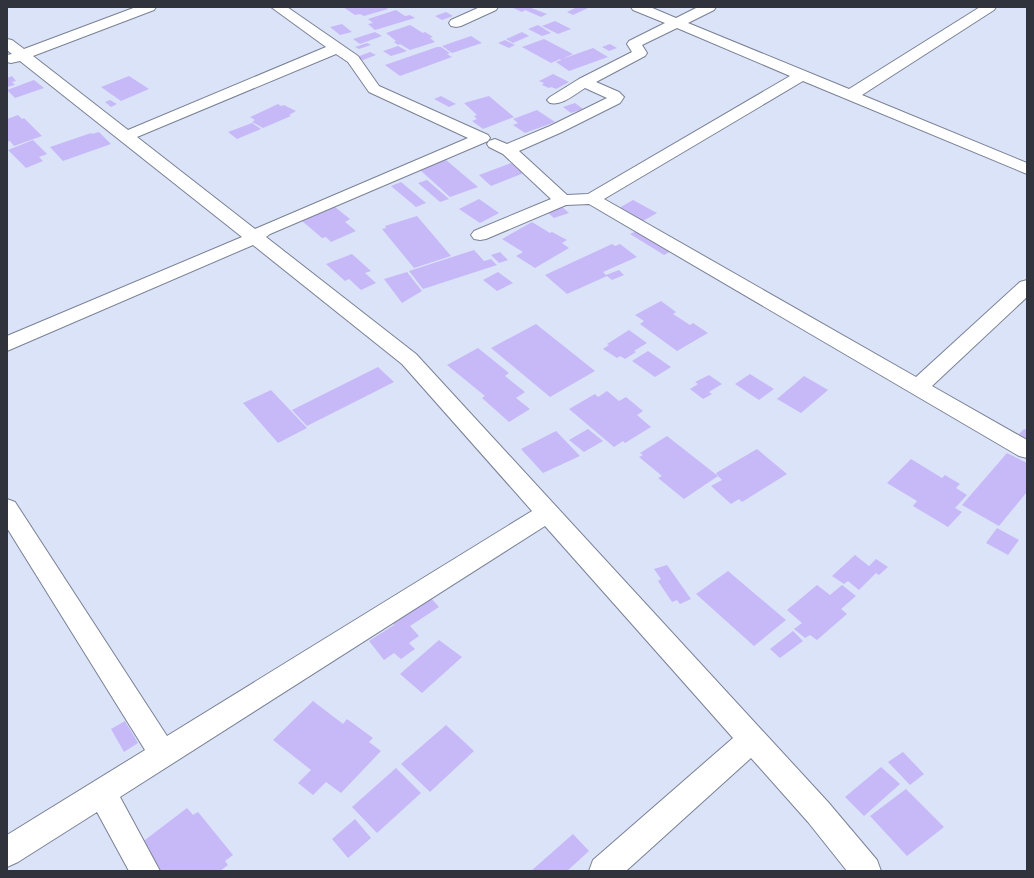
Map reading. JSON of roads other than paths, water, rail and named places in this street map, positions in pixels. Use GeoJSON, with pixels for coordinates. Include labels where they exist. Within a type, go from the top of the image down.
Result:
{"type":"FeatureCollection","features":[{"type":"Feature","properties":{"kind":"street"},"geometry":{"type":"LineString","coordinates":[[12,53],[149,7]]}},
{"type":"Feature","properties":{"kind":"street"},"geometry":{"type":"LineString","coordinates":[[278,7],[353,59],[374,89],[507,150],[563,200]]}},
{"type":"Feature","properties":{"kind":"street"},"geometry":{"type":"LineString","coordinates":[[456,22],[490,7]]}},
{"type":"Feature","properties":{"kind":"street"},"geometry":{"type":"LineString","coordinates":[[638,7],[1027,169]]}},
{"type":"Feature","properties":{"kind":"street"},"geometry":{"type":"LineString","coordinates":[[555,100],[584,82],[640,53],[634,44],[709,7]]}},
{"type":"Feature","properties":{"kind":"street"},"geometry":{"type":"LineString","coordinates":[[851,95],[989,7]]}},
{"type":"Feature","properties":{"kind":"street"},"geometry":{"type":"LineString","coordinates":[[127,136],[337,48]]}},
{"type":"Feature","properties":{"kind":"street"},"geometry":{"type":"LineString","coordinates":[[12,53],[127,136],[254,238],[409,359],[818,812],[866,871]]}},
{"type":"Feature","properties":{"kind":"street"},"geometry":{"type":"LineString","coordinates":[[480,235],[563,200],[592,199],[802,75]]}},
{"type":"Feature","properties":{"kind":"street"},"geometry":{"type":"LineString","coordinates":[[507,150],[556,129],[615,100],[616,97],[614,95],[584,82]]}},
{"type":"Feature","properties":{"kind":"street"},"geometry":{"type":"LineString","coordinates":[[7,344],[254,238],[264,230],[482,138]]}},
{"type":"Feature","properties":{"kind":"street"},"geometry":{"type":"LineString","coordinates":[[592,199],[1027,450]]}},
{"type":"Feature","properties":{"kind":"street"},"geometry":{"type":"LineString","coordinates":[[918,387],[1027,286]]}},
{"type":"Feature","properties":{"kind":"street"},"geometry":{"type":"LineString","coordinates":[[7,508],[163,754]]}},
{"type":"Feature","properties":{"kind":"street"},"geometry":{"type":"LineString","coordinates":[[7,852],[548,512]]}},
{"type":"Feature","properties":{"kind":"street"},"geometry":{"type":"LineString","coordinates":[[604,871],[752,739]]}},
{"type":"Feature","properties":{"kind":"street"},"geometry":{"type":"LineString","coordinates":[[102,792],[145,871]]}}]}
